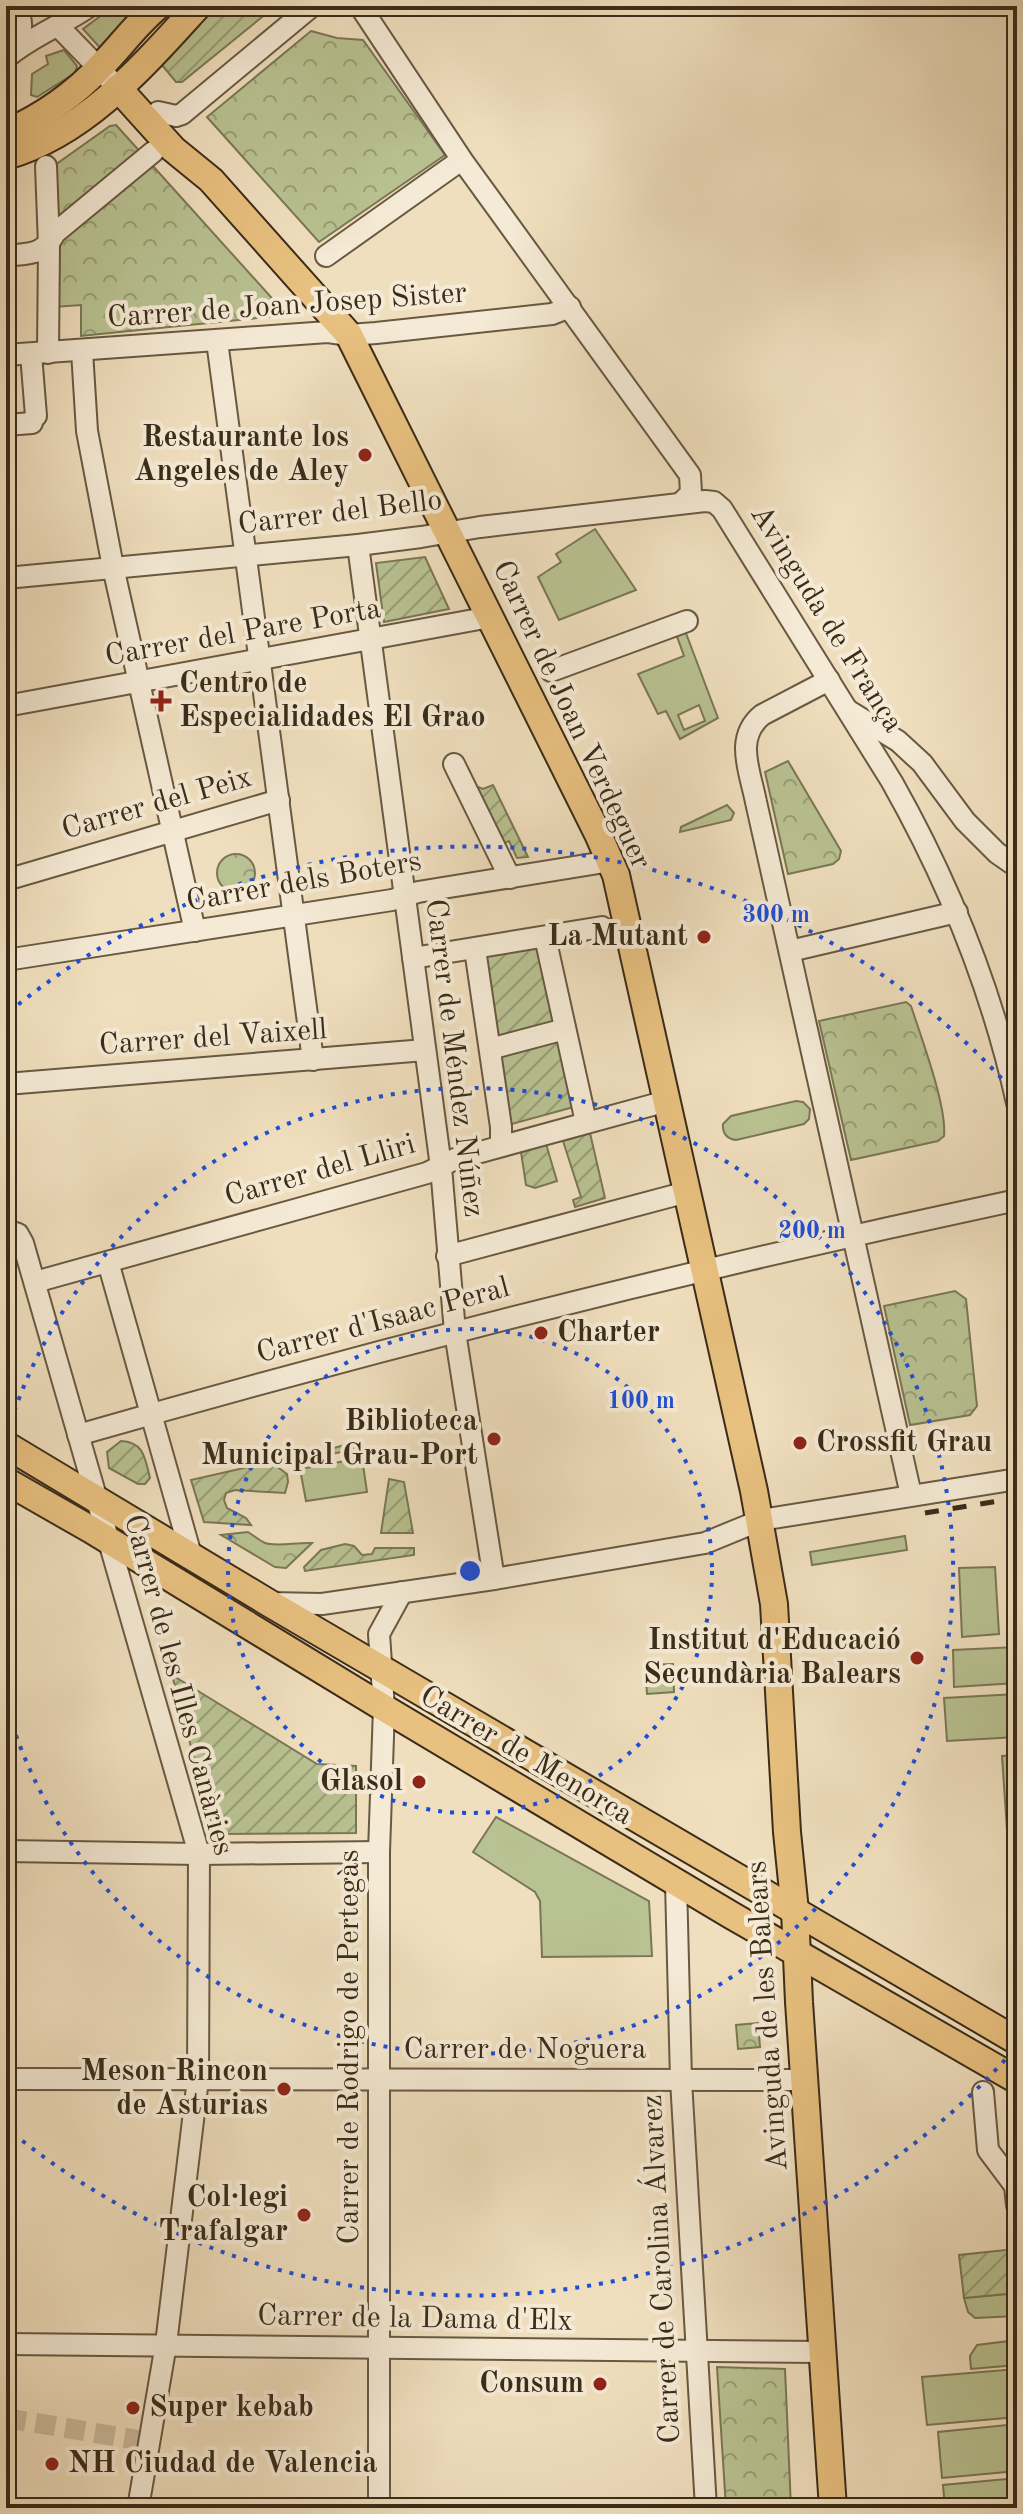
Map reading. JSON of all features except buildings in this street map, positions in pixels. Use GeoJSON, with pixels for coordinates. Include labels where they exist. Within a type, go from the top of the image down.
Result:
{"type":"FeatureCollection","features":[{"type":"Feature","properties":{"kind":"main road"},"geometry":{"type":"LineString","coordinates":[[6,133],[35,119],[69,96],[158,6]]}},
{"type":"Feature","properties":{"kind":"main road"},"geometry":{"type":"LineString","coordinates":[[126,82],[135,53],[174,6]]}},
{"type":"Feature","properties":{"kind":"main road"},"geometry":{"type":"LineString","coordinates":[[6,156],[64,131],[126,82],[198,6]]}},
{"type":"Feature","properties":{"kind":"main road"},"geometry":{"type":"LineString","coordinates":[[126,82],[143,94],[183,139],[211,180]]}},
{"type":"Feature","properties":{"kind":"main road","name":"Carrer de Joan Verdeguer"},"geometry":{"type":"LineString","coordinates":[[126,82],[173,149],[211,180],[349,335],[611,861],[761,1520]]}},
{"type":"Feature","properties":{"kind":"main road","name":"Carrer de Menorca"},"geometry":{"type":"LineString","coordinates":[[6,1445],[269,1603],[1017,2041]]}},
{"type":"Feature","properties":{"kind":"main road","name":"Carrer de Menorca"},"geometry":{"type":"LineString","coordinates":[[6,1481],[676,1883],[1017,2080]]}},
{"type":"Feature","properties":{"kind":"main road","name":"Avinguda de les Balears"},"geometry":{"type":"LineString","coordinates":[[761,1520],[774,1604],[833,2508]]}},
{"type":"Feature","properties":{"kind":"street"},"geometry":{"type":"LineString","coordinates":[[8,56],[18,42],[22,27],[16,6]]}},
{"type":"Feature","properties":{"kind":"street"},"geometry":{"type":"LineString","coordinates":[[8,56],[25,42],[90,6]]}},
{"type":"Feature","properties":{"kind":"street"},"geometry":{"type":"LineString","coordinates":[[158,112],[176,116],[182,114],[312,6]]}},
{"type":"Feature","properties":{"kind":"street"},"geometry":{"type":"LineString","coordinates":[[360,6],[459,161],[570,307],[690,475],[691,493],[681,503]]}},
{"type":"Feature","properties":{"kind":"street"},"geometry":{"type":"LineString","coordinates":[[58,26],[100,68],[126,82]]}},
{"type":"Feature","properties":{"kind":"street"},"geometry":{"type":"LineString","coordinates":[[6,256],[42,251],[55,233],[153,152]]}},
{"type":"Feature","properties":{"kind":"street"},"geometry":{"type":"LineString","coordinates":[[326,256],[459,161]]}},
{"type":"Feature","properties":{"kind":"street"},"geometry":{"type":"LineString","coordinates":[[6,425],[34,420],[49,245],[46,166]]}},
{"type":"Feature","properties":{"kind":"street","name":"Carrer de Joan Josep Sister"},"geometry":{"type":"LineString","coordinates":[[6,355],[328,332],[349,335],[552,314],[570,307]]}},
{"type":"Feature","properties":{"kind":"street"},"geometry":{"type":"LineString","coordinates":[[217,341],[313,1060]]}},
{"type":"Feature","properties":{"kind":"street"},"geometry":{"type":"LineString","coordinates":[[82,351],[87,431],[113,567],[195,931]]}},
{"type":"Feature","properties":{"kind":"street","name":"Avinguda de França"},"geometry":{"type":"LineString","coordinates":[[681,503],[714,502],[722,509],[917,827],[957,912],[993,1010],[1017,1103]]}},
{"type":"Feature","properties":{"kind":"street","name":"Carrer del Bello"},"geometry":{"type":"LineString","coordinates":[[6,578],[358,545],[681,503]]}},
{"type":"Feature","properties":{"kind":"street","name":"Carrer de Méndez Núñez"},"geometry":{"type":"LineString","coordinates":[[358,545],[441,1167],[455,1332],[494,1579]]}},
{"type":"Feature","properties":{"kind":"street","name":"Carrer del Pare Porta"},"geometry":{"type":"LineString","coordinates":[[6,706],[490,617]]}},
{"type":"Feature","properties":{"kind":"street"},"geometry":{"type":"LineString","coordinates":[[551,671],[687,621]]}},
{"type":"Feature","properties":{"kind":"street"},"geometry":{"type":"LineString","coordinates":[[829,680],[752,722],[745,742],[911,1495]]}},
{"type":"Feature","properties":{"kind":"street"},"geometry":{"type":"LineString","coordinates":[[847,710],[898,741],[922,763],[965,821],[997,853],[1017,867]]}},
{"type":"Feature","properties":{"kind":"street"},"geometry":{"type":"LineString","coordinates":[[454,764],[510,878]]}},
{"type":"Feature","properties":{"kind":"street","name":"Carrer del Peix"},"geometry":{"type":"LineString","coordinates":[[6,880],[279,800]]}},
{"type":"Feature","properties":{"kind":"street","name":"Carrer dels Boters"},"geometry":{"type":"LineString","coordinates":[[6,960],[611,861]]}},
{"type":"Feature","properties":{"kind":"street"},"geometry":{"type":"LineString","coordinates":[[790,951],[957,912]]}},
{"type":"Feature","properties":{"kind":"street"},"geometry":{"type":"LineString","coordinates":[[413,958],[602,927]]}},
{"type":"Feature","properties":{"kind":"street"},"geometry":{"type":"LineString","coordinates":[[545,937],[586,1122]]}},
{"type":"Feature","properties":{"kind":"street"},"geometry":{"type":"LineString","coordinates":[[475,949],[501,1127],[501,1146]]}},
{"type":"Feature","properties":{"kind":"street"},"geometry":{"type":"LineString","coordinates":[[490,1049],[565,1029]]}},
{"type":"Feature","properties":{"kind":"street","name":"Carrer del Vaixell"},"geometry":{"type":"LineString","coordinates":[[6,1084],[425,1050]]}},
{"type":"Feature","properties":{"kind":"street","name":"Carrer del Lliri"},"geometry":{"type":"LineString","coordinates":[[35,1282],[427,1173],[455,1159],[667,1101]]}},
{"type":"Feature","properties":{"kind":"street"},"geometry":{"type":"LineString","coordinates":[[447,1256],[687,1192]]}},
{"type":"Feature","properties":{"kind":"street","name":"Carrer d'Isaac Peral"},"geometry":{"type":"LineString","coordinates":[[78,1435],[455,1332],[853,1235],[1017,1200]]}},
{"type":"Feature","properties":{"kind":"street","name":"Carrer de les Illes Canàries"},"geometry":{"type":"LineString","coordinates":[[6,1230],[18,1234],[23,1243],[199,1854],[198,2079],[166,2344],[138,2508]]}},
{"type":"Feature","properties":{"kind":"street"},"geometry":{"type":"LineString","coordinates":[[108,1262],[191,1555]]}},
{"type":"Feature","properties":{"kind":"street"},"geometry":{"type":"LineString","coordinates":[[269,1603],[322,1604],[494,1579],[705,1543],[761,1520],[1017,1479]]}},
{"type":"Feature","properties":{"kind":"street","name":"Carrer de Rodrigo de Pertegàs"},"geometry":{"type":"LineString","coordinates":[[379,2508],[379,1852],[384,1708],[379,1634],[402,1592]]}},
{"type":"Feature","properties":{"kind":"street"},"geometry":{"type":"LineString","coordinates":[[6,1851],[199,1854],[379,1852]]}},
{"type":"Feature","properties":{"kind":"street","name":"Carrer de Carolina Álvarez"},"geometry":{"type":"LineString","coordinates":[[676,1883],[681,2080],[706,2508]]}},
{"type":"Feature","properties":{"kind":"street","name":"Carrer de Noguera"},"geometry":{"type":"LineString","coordinates":[[6,2079],[804,2080]]}},
{"type":"Feature","properties":{"kind":"street"},"geometry":{"type":"LineString","coordinates":[[983,2092],[988,2150],[1015,2186],[1017,2205]]}},
{"type":"Feature","properties":{"kind":"street","name":"Carrer de la Dama d'Elx"},"geometry":{"type":"LineString","coordinates":[[6,2344],[822,2352]]}},
{"type":"Feature","properties":{"kind":"green space"},"geometry":{"type":"Polygon","coordinates":[[[114,6],[145,6],[103,51],[83,29],[114,6]]]}},
{"type":"Feature","properties":{"kind":"green space"},"geometry":{"type":"Polygon","coordinates":[[[216,6],[267,7],[267,13],[182,82],[176,82],[162,65],[216,6]]]}},
{"type":"Feature","properties":{"kind":"green space"},"geometry":{"type":"Polygon","coordinates":[[[311,31],[337,38],[363,40],[445,155],[319,242],[207,117],[311,31]]]}},
{"type":"Feature","properties":{"kind":"green space"},"geometry":{"type":"Polygon","coordinates":[[[64,50],[77,66],[75,73],[37,97],[31,95],[32,74],[48,64],[46,56],[64,50]]]}},
{"type":"Feature","properties":{"kind":"green space"},"geometry":{"type":"Polygon","coordinates":[[[116,125],[287,315],[81,336],[81,305],[54,307],[48,170],[110,126],[116,125]]]}},
{"type":"Feature","properties":{"kind":"green space"},"geometry":{"type":"Polygon","coordinates":[[[595,529],[636,590],[559,620],[538,577],[561,562],[556,554],[595,529]]]}},
{"type":"Feature","properties":{"kind":"green space"},"geometry":{"type":"Polygon","coordinates":[[[425,557],[449,609],[384,622],[376,563],[425,557]]]}},
{"type":"Feature","properties":{"kind":"green space"},"geometry":{"type":"Polygon","coordinates":[[[684,628],[718,718],[680,739],[666,711],[658,714],[638,674],[684,656],[675,631],[684,628]],[[699,705],[678,715],[684,730],[705,721],[699,705]]]}},
{"type":"Feature","properties":{"kind":"green space"},"geometry":{"type":"Polygon","coordinates":[[[788,761],[841,851],[839,859],[833,864],[788,874],[765,772],[788,761]]]}},
{"type":"Feature","properties":{"kind":"green space"},"geometry":{"type":"Polygon","coordinates":[[[470,784],[483,789],[493,785],[528,857],[517,858],[509,841],[500,845],[470,784]]]}},
{"type":"Feature","properties":{"kind":"green space"},"geometry":{"type":"Polygon","coordinates":[[[727,805],[734,813],[731,820],[680,832],[681,827],[727,805]]]}},
{"type":"Feature","properties":{"kind":"green space"},"geometry":{"type":"Polygon","coordinates":[[[236,854],[250,859],[255,873],[250,887],[236,892],[222,887],[217,873],[222,859],[236,854]]]}},
{"type":"Feature","properties":{"kind":"green space"},"geometry":{"type":"Polygon","coordinates":[[[547,946],[581,1105],[501,1127],[476,956],[547,946]]]}},
{"type":"Feature","properties":{"kind":"green space"},"geometry":{"type":"Polygon","coordinates":[[[906,1002],[911,1006],[932,1071],[942,1107],[944,1136],[938,1141],[851,1160],[819,1021],[906,1002]]]}},
{"type":"Feature","properties":{"kind":"green space"},"geometry":{"type":"Polygon","coordinates":[[[803,1102],[810,1109],[809,1119],[804,1124],[736,1140],[724,1133],[723,1124],[731,1116],[803,1102]]]}},
{"type":"Feature","properties":{"kind":"green space"},"geometry":{"type":"Polygon","coordinates":[[[590,1133],[605,1198],[575,1207],[573,1200],[581,1197],[563,1141],[590,1133]]]}},
{"type":"Feature","properties":{"kind":"green space"},"geometry":{"type":"Polygon","coordinates":[[[546,1144],[557,1181],[535,1188],[526,1185],[521,1152],[546,1144]]]}},
{"type":"Feature","properties":{"kind":"green space"},"geometry":{"type":"Polygon","coordinates":[[[955,1291],[966,1299],[977,1406],[970,1415],[910,1425],[884,1306],[955,1291]]]}},
{"type":"Feature","properties":{"kind":"green space"},"geometry":{"type":"Polygon","coordinates":[[[121,1441],[135,1444],[142,1452],[150,1478],[145,1484],[138,1484],[109,1468],[107,1452],[121,1441]]]}},
{"type":"Feature","properties":{"kind":"green space"},"geometry":{"type":"Polygon","coordinates":[[[352,1443],[354,1450],[294,1459],[352,1443]]]}},
{"type":"Feature","properties":{"kind":"green space"},"geometry":{"type":"Polygon","coordinates":[[[362,1458],[367,1492],[306,1501],[300,1469],[362,1458]]]}},
{"type":"Feature","properties":{"kind":"green space"},"geometry":{"type":"Polygon","coordinates":[[[266,1463],[287,1474],[285,1493],[235,1490],[226,1493],[224,1500],[227,1508],[246,1518],[251,1525],[204,1522],[191,1480],[266,1463]]]}},
{"type":"Feature","properties":{"kind":"green space"},"geometry":{"type":"Polygon","coordinates":[[[389,1479],[404,1482],[413,1533],[381,1533],[389,1479]]]}},
{"type":"Feature","properties":{"kind":"green space"},"geometry":{"type":"Polygon","coordinates":[[[248,1532],[270,1544],[312,1543],[286,1568],[275,1567],[221,1535],[248,1532]]]}},
{"type":"Feature","properties":{"kind":"green space"},"geometry":{"type":"Polygon","coordinates":[[[905,1536],[907,1550],[812,1565],[810,1552],[905,1536]]]}},
{"type":"Feature","properties":{"kind":"green space"},"geometry":{"type":"Polygon","coordinates":[[[345,1544],[354,1546],[362,1555],[372,1554],[375,1548],[414,1548],[414,1555],[305,1571],[304,1567],[321,1550],[345,1544]]]}},
{"type":"Feature","properties":{"kind":"green space"},"geometry":{"type":"Polygon","coordinates":[[[995,1567],[999,1634],[962,1637],[959,1568],[995,1567]]]}},
{"type":"Feature","properties":{"kind":"green space"},"geometry":{"type":"Polygon","coordinates":[[[1017,1647],[1017,1683],[954,1687],[953,1650],[1017,1647]]]}},
{"type":"Feature","properties":{"kind":"green space"},"geometry":{"type":"Polygon","coordinates":[[[673,1664],[674,1692],[647,1694],[645,1665],[673,1664]]]}},
{"type":"Feature","properties":{"kind":"green space"},"geometry":{"type":"Polygon","coordinates":[[[172,1675],[317,1764],[356,1766],[356,1833],[214,1834],[172,1675]]]}},
{"type":"Feature","properties":{"kind":"green space"},"geometry":{"type":"Polygon","coordinates":[[[1017,1694],[1017,1737],[947,1741],[944,1698],[1017,1694]]]}},
{"type":"Feature","properties":{"kind":"green space"},"geometry":{"type":"Polygon","coordinates":[[[1017,1755],[1017,1844],[1008,1845],[1002,1756],[1017,1755]]]}},
{"type":"Feature","properties":{"kind":"green space"},"geometry":{"type":"Polygon","coordinates":[[[496,1817],[649,1901],[652,1956],[542,1957],[540,1901],[535,1892],[473,1852],[496,1817]]]}},
{"type":"Feature","properties":{"kind":"green space"},"geometry":{"type":"Polygon","coordinates":[[[758,2023],[760,2047],[738,2049],[736,2025],[758,2023]]]}},
{"type":"Feature","properties":{"kind":"green space"},"geometry":{"type":"Polygon","coordinates":[[[1015,2249],[1017,2293],[964,2298],[959,2255],[1015,2249]]]}},
{"type":"Feature","properties":{"kind":"green space"},"geometry":{"type":"Polygon","coordinates":[[[1017,2293],[1017,2316],[975,2318],[968,2312],[964,2298],[1017,2293]]]}},
{"type":"Feature","properties":{"kind":"green space"},"geometry":{"type":"Polygon","coordinates":[[[1017,2340],[1017,2365],[971,2369],[970,2356],[977,2345],[1017,2340]]]}},
{"type":"Feature","properties":{"kind":"green space"},"geometry":{"type":"Polygon","coordinates":[[[717,2367],[785,2369],[791,2508],[726,2508],[717,2367]]]}},
{"type":"Feature","properties":{"kind":"green space"},"geometry":{"type":"Polygon","coordinates":[[[1017,2369],[1017,2417],[927,2425],[922,2377],[1017,2369]]]}},
{"type":"Feature","properties":{"kind":"green space"},"geometry":{"type":"Polygon","coordinates":[[[1017,2424],[1017,2471],[942,2478],[938,2432],[1017,2424]]]}},
{"type":"Feature","properties":{"kind":"green space"},"geometry":{"type":"Polygon","coordinates":[[[1017,2478],[1017,2508],[945,2508],[943,2485],[1017,2478]]]}},
{"type":"Feature","properties":{"kind":"tunnel"},"geometry":{"type":"LineString","coordinates":[[6,2418],[150,2442]]}},
{"type":"Feature","properties":{"kind":"railway"},"geometry":{"type":"LineString","coordinates":[[925,1513],[1017,1498]]}},
{"type":"Feature","properties":{"kind":"place","name":"Restaurante los Angeles de Aley"},"geometry":{"type":"Point","coordinates":[365,455]}},
{"type":"Feature","properties":{"kind":"place","name":"Centro de Especialidades El Grao"},"geometry":{"type":"Point","coordinates":[161,701]}},
{"type":"Feature","properties":{"kind":"place","name":"La Mutant"},"geometry":{"type":"Point","coordinates":[704,937]}},
{"type":"Feature","properties":{"kind":"place","name":"Charter"},"geometry":{"type":"Point","coordinates":[541,1333]}},
{"type":"Feature","properties":{"kind":"place","name":"Biblioteca Municipal Grau-Port"},"geometry":{"type":"Point","coordinates":[494,1439]}},
{"type":"Feature","properties":{"kind":"place","name":"Crossfit Grau"},"geometry":{"type":"Point","coordinates":[800,1443]}},
{"type":"Feature","properties":{"kind":"place","name":"Institut d'Educació Secundària Balears"},"geometry":{"type":"Point","coordinates":[917,1658]}},
{"type":"Feature","properties":{"kind":"place","name":"Glasol"},"geometry":{"type":"Point","coordinates":[419,1782]}},
{"type":"Feature","properties":{"kind":"place","name":"Meson Rincon de Asturias"},"geometry":{"type":"Point","coordinates":[284,2089]}},
{"type":"Feature","properties":{"kind":"place","name":"Col·legi Trafalgar"},"geometry":{"type":"Point","coordinates":[304,2215]}},
{"type":"Feature","properties":{"kind":"place","name":"Consum"},"geometry":{"type":"Point","coordinates":[600,2384]}},
{"type":"Feature","properties":{"kind":"place","name":"Super kebab"},"geometry":{"type":"Point","coordinates":[133,2408]}},
{"type":"Feature","properties":{"kind":"place","name":"NH Ciudad de Valencia"},"geometry":{"type":"Point","coordinates":[52,2464]}}]}
